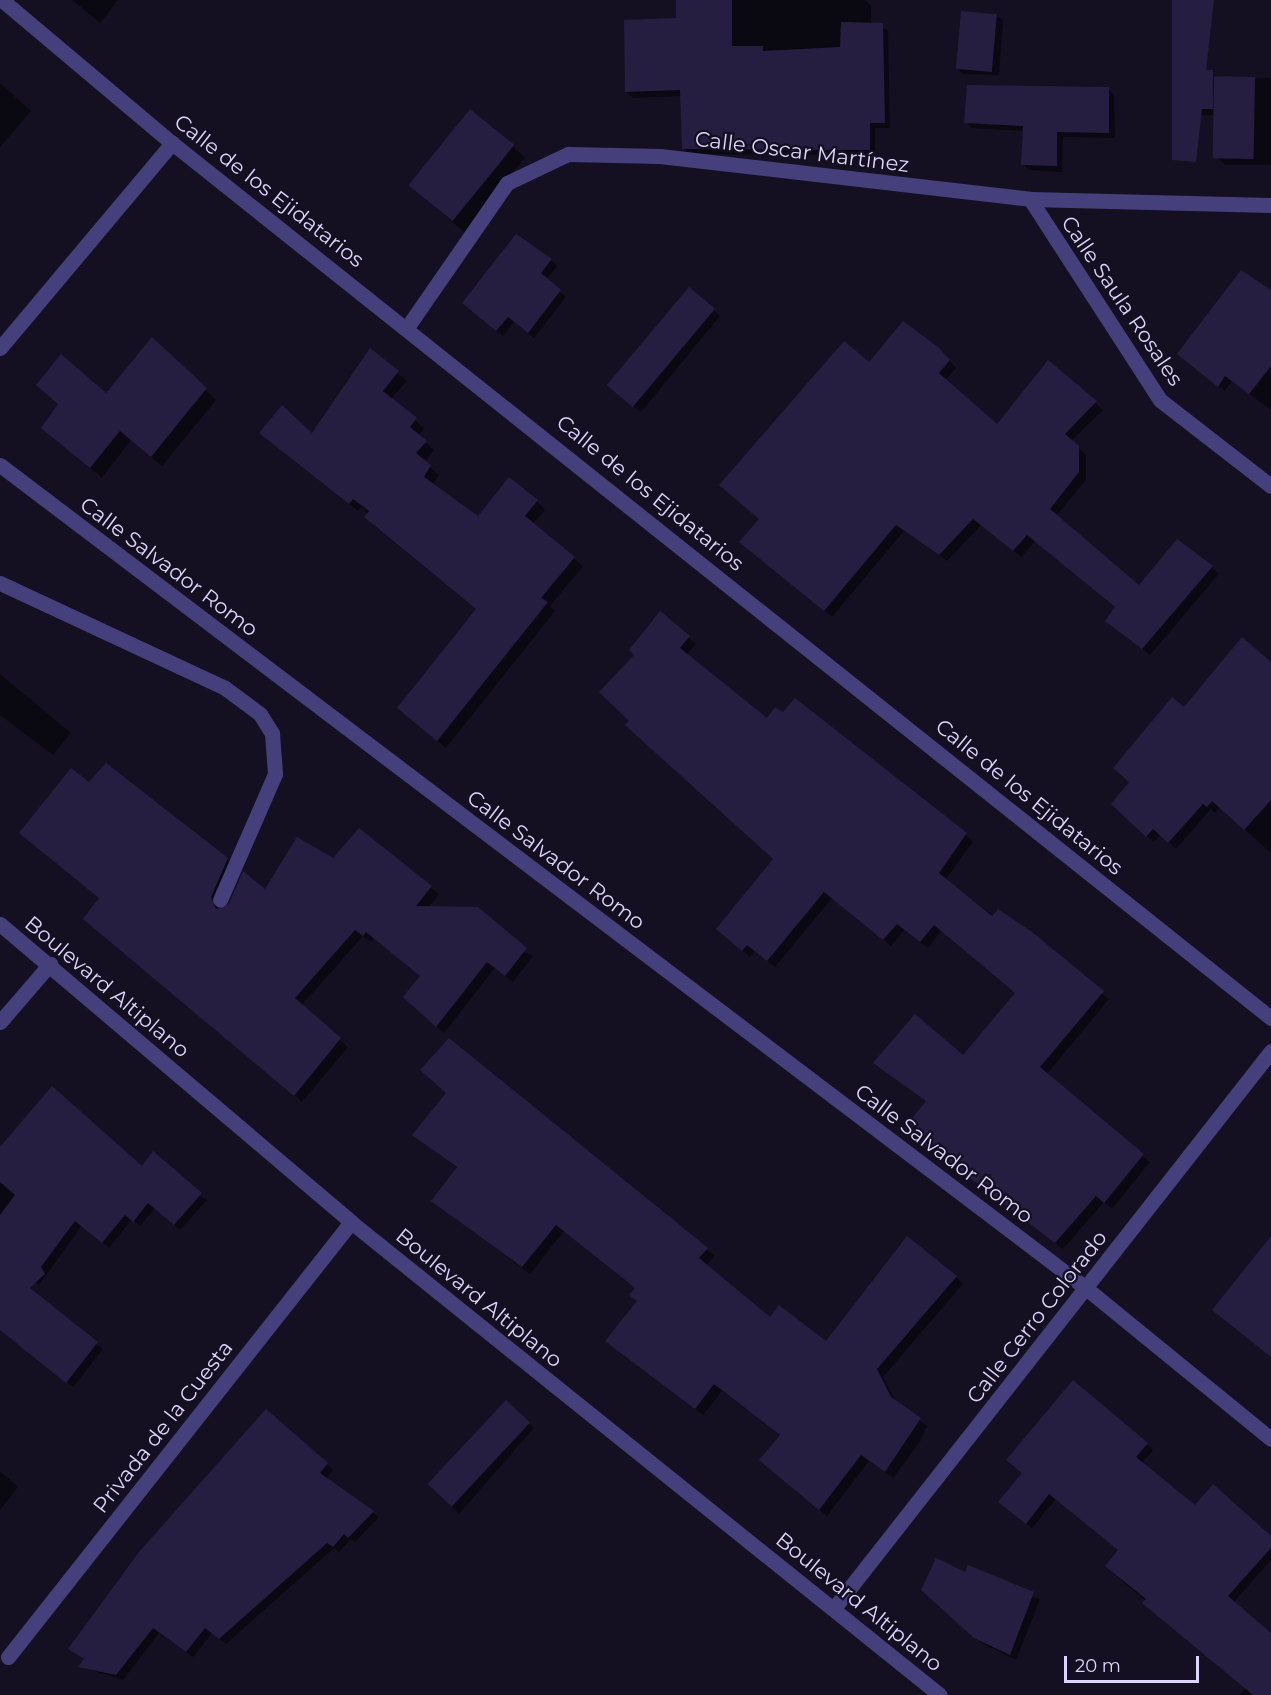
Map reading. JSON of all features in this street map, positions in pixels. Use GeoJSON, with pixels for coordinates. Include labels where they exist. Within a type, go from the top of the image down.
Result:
{"type":"FeatureCollection","features":[{"type":"Feature","properties":{"kind":"street","name":"Calle de los Ejidatarios"},"geometry":{"type":"LineString","coordinates":[[2,0],[171,142],[408,326],[1271,1018]]}},
{"type":"Feature","properties":{"kind":"street"},"geometry":{"type":"LineString","coordinates":[[0,348],[171,142]]}},
{"type":"Feature","properties":{"kind":"street","name":"Calle Oscar Martínez"},"geometry":{"type":"LineString","coordinates":[[408,326],[507,183],[568,154],[660,156],[1030,199],[1271,205]]}},
{"type":"Feature","properties":{"kind":"street","name":"Calle Saula Rosales"},"geometry":{"type":"LineString","coordinates":[[1030,199],[1160,400],[1271,486]]}},
{"type":"Feature","properties":{"kind":"street","name":"Calle Salvador Romo"},"geometry":{"type":"LineString","coordinates":[[0,465],[1087,1289],[1271,1439]]}},
{"type":"Feature","properties":{"kind":"street"},"geometry":{"type":"LineString","coordinates":[[0,583],[225,688],[260,714],[272,733],[275,774],[220,900]]}},
{"type":"Feature","properties":{"kind":"street","name":"Boulevard Altiplano"},"geometry":{"type":"LineString","coordinates":[[0,924],[50,964],[351,1222],[940,1695]]}},
{"type":"Feature","properties":{"kind":"street"},"geometry":{"type":"LineString","coordinates":[[0,1022],[50,964]]}},
{"type":"Feature","properties":{"kind":"street","name":"Calle Cerro Colorado"},"geometry":{"type":"LineString","coordinates":[[834,1608],[1087,1289],[1271,1051]]}},
{"type":"Feature","properties":{"kind":"street","name":"Privada de la Cuesta"},"geometry":{"type":"LineString","coordinates":[[8,1657],[351,1222]]}},
{"type":"Feature","properties":{"kind":"building"},"geometry":{"type":"Polygon","coordinates":[[[676,0],[732,0],[732,46],[763,46],[763,51],[840,47],[841,22],[883,23],[885,123],[870,123],[870,150],[682,149],[680,90],[625,92],[624,20],[676,18],[676,0]]]}},
{"type":"Feature","properties":{"kind":"building"},"geometry":{"type":"Polygon","coordinates":[[[1172,0],[1214,0],[1206,70],[1213,70],[1213,109],[1202,109],[1196,162],[1172,160],[1172,0]]]}},
{"type":"Feature","properties":{"kind":"building"},"geometry":{"type":"Polygon","coordinates":[[[961,11],[997,14],[992,72],[956,69],[961,11]]]}},
{"type":"Feature","properties":{"kind":"building"},"geometry":{"type":"Polygon","coordinates":[[[1214,76],[1255,77],[1254,159],[1213,158],[1214,76]]]}},
{"type":"Feature","properties":{"kind":"building"},"geometry":{"type":"Polygon","coordinates":[[[967,85],[1109,87],[1109,133],[1057,132],[1057,166],[1021,165],[1023,126],[964,123],[967,85]]]}},
{"type":"Feature","properties":{"kind":"building"},"geometry":{"type":"Polygon","coordinates":[[[470,109],[514,145],[453,221],[408,185],[470,109]]]}},
{"type":"Feature","properties":{"kind":"building"},"geometry":{"type":"Polygon","coordinates":[[[516,234],[552,259],[541,273],[561,290],[528,333],[508,317],[496,331],[462,303],[516,234]]]}},
{"type":"Feature","properties":{"kind":"building"},"geometry":{"type":"Polygon","coordinates":[[[1241,270],[1271,290],[1271,366],[1249,394],[1225,376],[1218,387],[1177,354],[1241,270]]]}},
{"type":"Feature","properties":{"kind":"building"},"geometry":{"type":"Polygon","coordinates":[[[689,287],[715,309],[633,407],[607,385],[689,287]]]}},
{"type":"Feature","properties":{"kind":"building"},"geometry":{"type":"Polygon","coordinates":[[[903,321],[938,347],[950,360],[939,373],[997,424],[1048,360],[1097,401],[1065,434],[1079,446],[1079,472],[1050,509],[1139,585],[1177,539],[1213,566],[1142,649],[1105,621],[1115,607],[1027,535],[1013,551],[973,519],[939,555],[896,525],[824,611],[739,542],[759,519],[719,485],[844,341],[869,362],[903,321]]]}},
{"type":"Feature","properties":{"kind":"building"},"geometry":{"type":"Polygon","coordinates":[[[152,337],[207,388],[151,457],[120,431],[90,468],[41,428],[58,404],[36,385],[61,354],[106,393],[152,337]]]}},
{"type":"Feature","properties":{"kind":"building"},"geometry":{"type":"Polygon","coordinates":[[[370,348],[399,371],[383,391],[417,418],[410,427],[427,441],[416,453],[431,465],[424,477],[478,516],[509,477],[538,500],[525,516],[575,557],[541,598],[548,602],[437,741],[397,708],[476,609],[364,517],[369,511],[353,499],[349,504],[259,433],[282,405],[312,433],[370,348]]]}},
{"type":"Feature","properties":{"kind":"building"},"geometry":{"type":"Polygon","coordinates":[[[660,611],[690,636],[680,648],[767,718],[775,707],[783,712],[795,698],[967,833],[939,873],[992,916],[998,909],[1032,932],[1104,991],[1040,1067],[1144,1154],[1104,1203],[1096,1196],[1055,1243],[904,1128],[926,1101],[873,1063],[915,1014],[963,1055],[1015,993],[934,925],[920,942],[897,924],[883,940],[824,892],[767,961],[747,945],[742,951],[716,929],[773,859],[625,725],[629,721],[599,692],[634,655],[629,650],[660,611]]]}},
{"type":"Feature","properties":{"kind":"building"},"geometry":{"type":"Polygon","coordinates":[[[1242,637],[1271,662],[1271,800],[1244,830],[1212,801],[1207,807],[1203,804],[1168,843],[1153,829],[1146,837],[1111,804],[1129,782],[1113,768],[1172,697],[1184,707],[1242,637]]]}},
{"type":"Feature","properties":{"kind":"building"},"geometry":{"type":"Polygon","coordinates":[[[106,763],[228,858],[211,897],[216,909],[229,904],[243,871],[265,889],[297,837],[333,858],[359,828],[432,886],[416,906],[478,907],[527,948],[505,976],[487,962],[436,1027],[403,997],[420,976],[366,932],[363,936],[355,930],[295,998],[341,1038],[294,1096],[83,919],[99,898],[19,833],[71,768],[89,782],[106,763]]]}},
{"type":"Feature","properties":{"kind":"building"},"geometry":{"type":"Polygon","coordinates":[[[449,1038],[708,1248],[699,1258],[770,1317],[779,1305],[826,1341],[907,1236],[957,1276],[877,1369],[891,1397],[921,1418],[885,1472],[861,1455],[819,1510],[759,1460],[780,1435],[714,1384],[695,1409],[605,1341],[637,1301],[629,1295],[635,1288],[556,1225],[522,1267],[431,1201],[457,1167],[412,1135],[446,1093],[420,1070],[449,1038]]]}},
{"type":"Feature","properties":{"kind":"building"},"geometry":{"type":"Polygon","coordinates":[[[52,1086],[142,1166],[153,1151],[202,1193],[174,1225],[148,1203],[133,1222],[125,1215],[102,1243],[75,1221],[41,1267],[45,1274],[30,1288],[98,1342],[66,1383],[0,1330],[0,1215],[15,1195],[0,1182],[0,1147],[52,1086]]]}},
{"type":"Feature","properties":{"kind":"building"},"geometry":{"type":"Polygon","coordinates":[[[1271,1236],[1271,1357],[1212,1310],[1271,1236]]]}},
{"type":"Feature","properties":{"kind":"building"},"geometry":{"type":"Polygon","coordinates":[[[1073,1380],[1148,1443],[1136,1457],[1195,1505],[1213,1484],[1271,1536],[1271,1548],[1228,1596],[1271,1633],[1271,1695],[1253,1695],[1142,1603],[1146,1599],[1105,1566],[1118,1550],[1049,1494],[1026,1524],[998,1502],[1022,1473],[1006,1460],[1073,1380]]]}},
{"type":"Feature","properties":{"kind":"building"},"geometry":{"type":"Polygon","coordinates":[[[506,1400],[530,1423],[452,1507],[428,1484],[506,1400]]]}},
{"type":"Feature","properties":{"kind":"building"},"geometry":{"type":"Polygon","coordinates":[[[266,1409],[328,1463],[320,1473],[374,1511],[348,1538],[344,1534],[333,1547],[327,1543],[219,1639],[205,1628],[186,1652],[153,1628],[116,1675],[78,1667],[84,1659],[68,1649],[139,1552],[266,1409]]]}},
{"type":"Feature","properties":{"kind":"building"},"geometry":{"type":"Polygon","coordinates":[[[936,1558],[965,1572],[968,1565],[1034,1592],[1010,1655],[974,1638],[921,1590],[936,1558]]]}}]}
